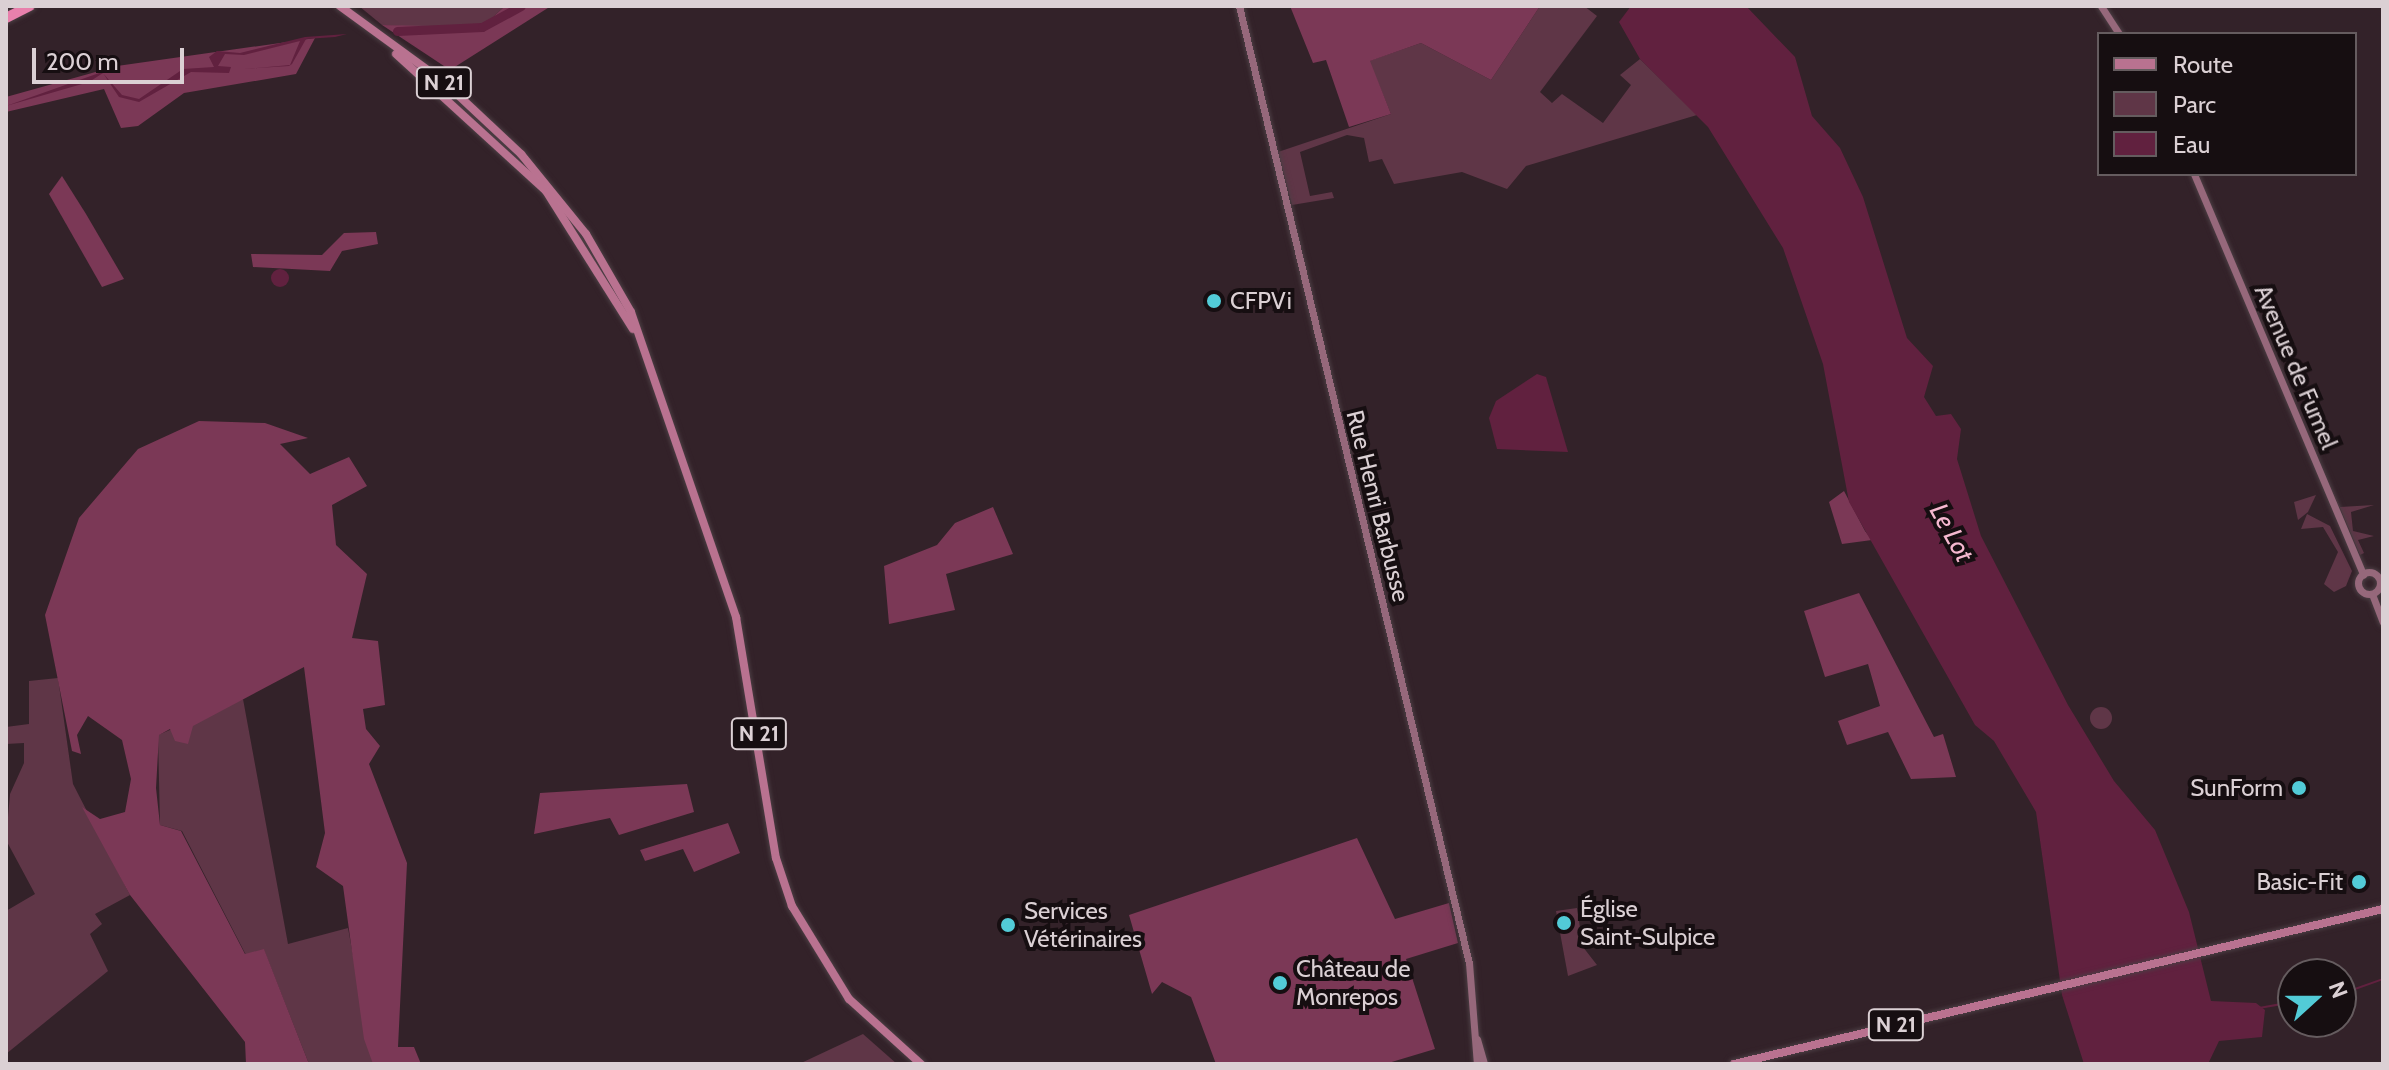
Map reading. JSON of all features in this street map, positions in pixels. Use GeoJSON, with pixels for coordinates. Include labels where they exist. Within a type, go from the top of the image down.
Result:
{"type":"FeatureCollection","features":[{"type":"Feature","properties":{"kind":"highway"},"geometry":{"type":"LineString","coordinates":[[6,11],[17,6]]}},
{"type":"Feature","properties":{"kind":"highway"},"geometry":{"type":"LineString","coordinates":[[6,18],[30,6]]}},
{"type":"Feature","properties":{"kind":"main road","name":"N 21"},"geometry":{"type":"LineString","coordinates":[[340,6],[471,104],[539,174],[599,255],[646,354],[736,617],[776,858],[792,906],[849,999],[921,1064]]}},
{"type":"Feature","properties":{"kind":"main road","name":"Rue Henri Barbusse"},"geometry":{"type":"LineString","coordinates":[[1239,6],[1469,963],[1477,1064]]}},
{"type":"Feature","properties":{"kind":"main road"},"geometry":{"type":"LineString","coordinates":[[2101,6],[2118,32]]}},
{"type":"Feature","properties":{"kind":"main road","name":"Avenue de Fumel"},"geometry":{"type":"LineString","coordinates":[[2195,176],[2363,575],[2359,588],[2372,594]]}},
{"type":"Feature","properties":{"kind":"main road"},"geometry":{"type":"LineString","coordinates":[[2363,575],[2381,580],[2372,594],[2383,622]]}},
{"type":"Feature","properties":{"kind":"main road","name":"N 21"},"geometry":{"type":"LineString","coordinates":[[1734,1064],[2383,909]]}},
{"type":"Feature","properties":{"kind":"main road","name":"Rue Henri Barbusse"},"geometry":{"type":"LineString","coordinates":[[1473,1016],[1484,1064]]}},
{"type":"Feature","properties":{"kind":"green space"},"geometry":{"type":"Polygon","coordinates":[[[359,6],[505,6],[482,27],[456,29],[382,25],[359,6]]]}},
{"type":"Feature","properties":{"kind":"green space"},"geometry":{"type":"Polygon","coordinates":[[[1540,6],[1584,6],[1597,16],[1540,92],[1552,103],[1562,94],[1603,123],[1631,85],[1620,75],[1640,59],[1697,115],[1526,166],[1507,189],[1462,172],[1394,184],[1382,159],[1369,162],[1364,138],[1347,135],[1300,152],[1310,196],[1332,192],[1334,198],[1292,205],[1278,152],[1391,114],[1369,61],[1421,43],[1491,80],[1540,6]]]}},
{"type":"Feature","properties":{"kind":"green space"},"geometry":{"type":"Polygon","coordinates":[[[2329,482],[2340,507],[2374,505],[2351,512],[2353,531],[2374,536],[2358,540],[2364,553],[2360,555],[2329,482]]]}},
{"type":"Feature","properties":{"kind":"green space"},"geometry":{"type":"Polygon","coordinates":[[[2316,495],[2308,512],[2298,520],[2294,502],[2316,495]]]}},
{"type":"Feature","properties":{"kind":"green space"},"geometry":{"type":"Polygon","coordinates":[[[2307,514],[2330,526],[2352,571],[2346,586],[2334,592],[2324,584],[2338,552],[2323,527],[2301,529],[2307,514]]]}},
{"type":"Feature","properties":{"kind":"green space"},"geometry":{"type":"Polygon","coordinates":[[[58,678],[73,784],[130,895],[95,914],[102,924],[90,934],[108,971],[6,1054],[6,911],[35,894],[6,840],[10,794],[24,763],[24,743],[6,744],[6,727],[29,724],[29,681],[58,678]]]}},
{"type":"Feature","properties":{"kind":"green space"},"geometry":{"type":"Polygon","coordinates":[[[243,699],[288,944],[348,928],[373,1064],[309,1064],[264,950],[246,955],[182,831],[160,825],[158,735],[243,699]]]}},
{"type":"Feature","properties":{"kind":"green space"},"geometry":{"type":"Polygon","coordinates":[[[2101,707],[2109,710],[2112,718],[2109,726],[2101,729],[2093,726],[2090,718],[2093,710],[2101,707]]]}},
{"type":"Feature","properties":{"kind":"green space"},"geometry":{"type":"Polygon","coordinates":[[[1577,908],[1583,947],[1597,965],[1568,976],[1556,911],[1577,908]]]}},
{"type":"Feature","properties":{"kind":"green space"},"geometry":{"type":"Polygon","coordinates":[[[863,1034],[897,1064],[799,1064],[863,1034]]]}},
{"type":"Feature","properties":{"kind":"shaded area"},"geometry":{"type":"Polygon","coordinates":[[[505,6],[551,6],[450,70],[382,25],[482,27],[505,6]]]}},
{"type":"Feature","properties":{"kind":"shaded area"},"geometry":{"type":"Polygon","coordinates":[[[1290,6],[1540,6],[1491,80],[1421,43],[1370,61],[1391,114],[1349,127],[1326,60],[1313,63],[1290,6]]]}},
{"type":"Feature","properties":{"kind":"shaded area"},"geometry":{"type":"Polygon","coordinates":[[[315,38],[296,74],[184,93],[138,126],[121,128],[104,89],[6,112],[6,97],[117,66],[315,38]]]}},
{"type":"Feature","properties":{"kind":"shaded area"},"geometry":{"type":"Polygon","coordinates":[[[62,176],[124,279],[102,287],[49,194],[62,176]]]}},
{"type":"Feature","properties":{"kind":"shaded area"},"geometry":{"type":"Polygon","coordinates":[[[376,232],[378,244],[342,251],[330,271],[253,267],[251,254],[322,255],[344,233],[376,232]]]}},
{"type":"Feature","properties":{"kind":"shaded area"},"geometry":{"type":"Polygon","coordinates":[[[199,421],[265,423],[308,438],[280,444],[310,474],[349,457],[367,486],[332,505],[336,545],[367,574],[352,638],[378,641],[385,705],[363,709],[366,729],[380,746],[369,764],[407,863],[398,1047],[414,1047],[421,1064],[373,1064],[364,1039],[343,886],[316,867],[325,833],[304,667],[193,726],[188,744],[175,741],[170,729],[159,735],[156,788],[160,825],[181,831],[245,954],[264,949],[309,1064],[246,1064],[245,1042],[130,895],[82,807],[100,819],[125,812],[131,779],[122,740],[88,716],[77,735],[81,754],[72,751],[45,615],[79,518],[138,449],[199,421]]]}},
{"type":"Feature","properties":{"kind":"shaded area"},"geometry":{"type":"Polygon","coordinates":[[[1844,491],[1872,540],[1842,544],[1829,502],[1844,491]]]}},
{"type":"Feature","properties":{"kind":"shaded area"},"geometry":{"type":"Polygon","coordinates":[[[993,507],[1013,554],[946,574],[955,610],[889,624],[884,566],[937,545],[955,523],[993,507]]]}},
{"type":"Feature","properties":{"kind":"shaded area"},"geometry":{"type":"Polygon","coordinates":[[[1859,593],[1934,737],[1943,734],[1956,777],[1911,779],[1888,732],[1847,745],[1838,721],[1880,706],[1868,664],[1825,677],[1804,611],[1859,593]]]}},
{"type":"Feature","properties":{"kind":"shaded area"},"geometry":{"type":"Polygon","coordinates":[[[687,784],[694,812],[619,835],[610,818],[534,834],[540,793],[687,784]]]}},
{"type":"Feature","properties":{"kind":"shaded area"},"geometry":{"type":"Polygon","coordinates":[[[728,823],[740,853],[694,872],[683,849],[645,861],[640,850],[728,823]]]}},
{"type":"Feature","properties":{"kind":"shaded area"},"geometry":{"type":"Polygon","coordinates":[[[1357,838],[1395,919],[1449,903],[1458,943],[1406,959],[1435,1049],[1385,1064],[1216,1064],[1191,997],[1162,982],[1152,994],[1129,915],[1357,838]]]}},
{"type":"Feature","properties":{"kind":"water","name":"Le Lot"},"geometry":{"type":"Polygon","coordinates":[[[1631,6],[1746,6],[1795,57],[1812,116],[1840,148],[1863,197],[1907,338],[1933,366],[1924,397],[1936,416],[1951,414],[1961,429],[1957,459],[1981,536],[2068,705],[2114,781],[2155,830],[2189,912],[2211,1001],[2256,1003],[2265,1010],[2262,1037],[2219,1041],[2208,1064],[2084,1064],[2062,995],[2036,812],[1994,741],[1975,725],[1849,502],[1823,364],[1783,248],[1708,127],[1640,59],[1619,22],[1631,6]]]}},
{"type":"Feature","properties":{"kind":"water"},"geometry":{"type":"Polygon","coordinates":[[[347,34],[306,39],[292,64],[289,66],[244,69],[290,65],[300,41],[244,55],[225,54],[218,66],[231,67],[229,73],[191,72],[139,102],[119,97],[103,74],[122,95],[139,99],[183,69],[214,67],[209,57],[217,51],[240,53],[305,37],[347,34]]]}},
{"type":"Feature","properties":{"kind":"water"},"geometry":{"type":"Polygon","coordinates":[[[102,72],[89,82],[6,106],[102,72]]]}},
{"type":"Feature","properties":{"kind":"water"},"geometry":{"type":"Polygon","coordinates":[[[276,269],[284,269],[289,278],[287,285],[276,287],[271,282],[271,274],[276,269]]]}},
{"type":"Feature","properties":{"kind":"water"},"geometry":{"type":"Polygon","coordinates":[[[1537,374],[1546,377],[1568,452],[1497,449],[1489,418],[1496,401],[1537,374]]]}},
{"type":"Feature","properties":{"kind":"waterway"},"geometry":{"type":"LineString","coordinates":[[397,31],[482,27],[521,6]]}},
{"type":"Feature","properties":{"kind":"waterway"},"geometry":{"type":"LineString","coordinates":[[2357,988],[2383,979]]}},
{"type":"Feature","properties":{"kind":"waterway"},"geometry":{"type":"LineString","coordinates":[[2259,1008],[2277,1005]]}},
{"type":"Feature","properties":{"kind":"place","name":"CFPVi"},"geometry":{"type":"Point","coordinates":[1214,301]}},
{"type":"Feature","properties":{"kind":"place","name":"SunForm"},"geometry":{"type":"Point","coordinates":[2299,788]}},
{"type":"Feature","properties":{"kind":"place","name":"Basic-Fit"},"geometry":{"type":"Point","coordinates":[2359,882]}},
{"type":"Feature","properties":{"kind":"place","name":"Église Saint-Sulpice"},"geometry":{"type":"Point","coordinates":[1564,923]}},
{"type":"Feature","properties":{"kind":"place","name":"Services Vétérinaires"},"geometry":{"type":"Point","coordinates":[1008,925]}},
{"type":"Feature","properties":{"kind":"place","name":"Château de Monrepos"},"geometry":{"type":"Point","coordinates":[1280,983]}}]}
